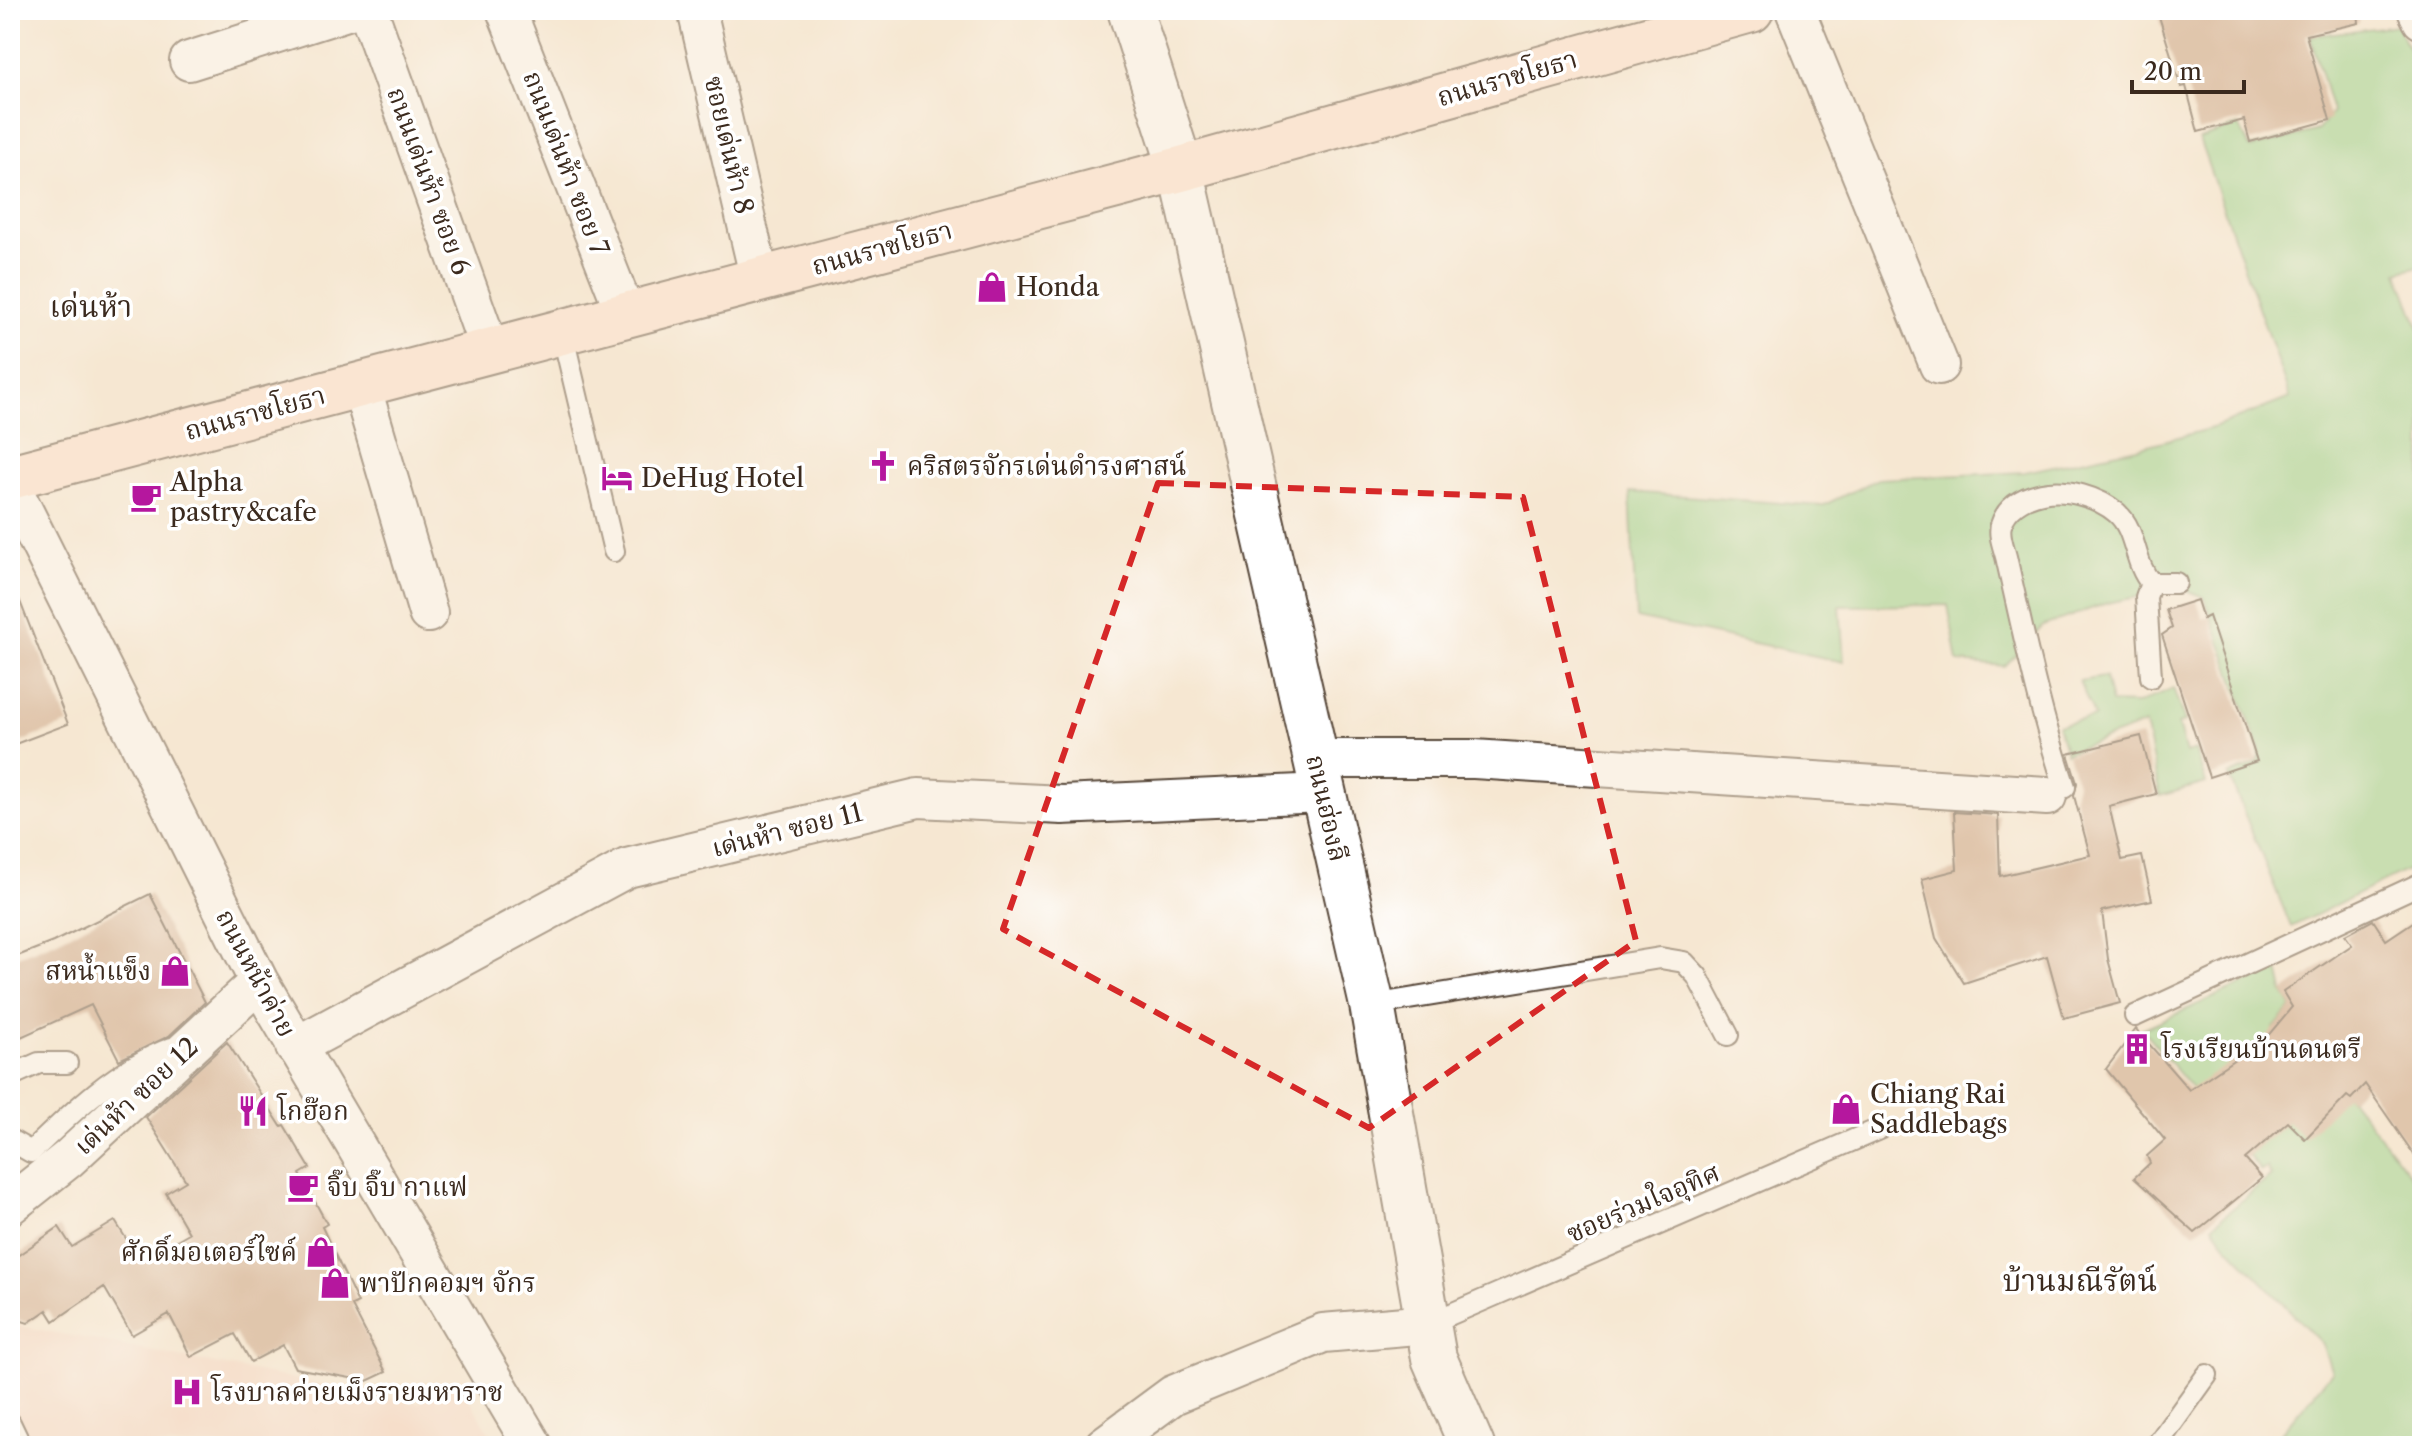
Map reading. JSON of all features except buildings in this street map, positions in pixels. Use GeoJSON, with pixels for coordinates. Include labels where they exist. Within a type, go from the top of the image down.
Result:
{"type":"FeatureCollection","features":[{"type":"Feature","properties":{"kind":"main road","name":"ถนนราชโยธา"},"geometry":{"type":"LineString","coordinates":[[10,477],[1181,169],[1751,10]]}},
{"type":"Feature","properties":{"kind":"street"},"geometry":{"type":"LineString","coordinates":[[189,61],[350,10]]}},
{"type":"Feature","properties":{"kind":"street","name":"ถนนเด่นห้า ซอย 6"},"geometry":{"type":"LineString","coordinates":[[368,10],[490,351]]}},
{"type":"Feature","properties":{"kind":"street","name":"ถนนเด่นห้า ซอย 7"},"geometry":{"type":"LineString","coordinates":[[506,10],[626,315]]}},
{"type":"Feature","properties":{"kind":"street","name":"ซอยเด่นห้า 8"},"geometry":{"type":"LineString","coordinates":[[697,10],[760,280]]}},
{"type":"Feature","properties":{"kind":"street","name":"ถนนฮ่องลี"},"geometry":{"type":"LineString","coordinates":[[1130,10],[1181,169],[1372,1005],[1434,1358],[1472,1446]]}},
{"type":"Feature","properties":{"kind":"street"},"geometry":{"type":"LineString","coordinates":[[1795,10],[1939,365]]}},
{"type":"Feature","properties":{"kind":"street"},"geometry":{"type":"LineString","coordinates":[[2417,10],[2422,20]]}},
{"type":"Feature","properties":{"kind":"street"},"geometry":{"type":"LineString","coordinates":[[361,385],[428,613]]}},
{"type":"Feature","properties":{"kind":"street","name":"ถนนหน้าค่าย"},"geometry":{"type":"LineString","coordinates":[[10,484],[259,982],[533,1446]]}},
{"type":"Feature","properties":{"kind":"street","name":"เด่นห้า ซอย 11"},"geometry":{"type":"LineString","coordinates":[[295,1047],[627,868],[918,798],[1062,805],[1474,759],[2047,796]]}},
{"type":"Feature","properties":{"kind":"street","name":"เด่นห้า ซอย 12"},"geometry":{"type":"LineString","coordinates":[[10,1205],[68,1159],[259,982]]}},
{"type":"Feature","properties":{"kind":"street"},"geometry":{"type":"LineString","coordinates":[[1104,1446],[1173,1395],[1323,1333],[1428,1324]]}},
{"type":"Feature","properties":{"kind":"lane"},"geometry":{"type":"LineString","coordinates":[[562,332],[614,551]]}},
{"type":"Feature","properties":{"kind":"lane"},"geometry":{"type":"LineString","coordinates":[[2047,796],[2065,787],[2017,615],[1999,529],[2006,512],[2027,497],[2047,492],[2098,500],[2120,516],[2134,542],[2139,570],[2151,583],[2176,583]]}},
{"type":"Feature","properties":{"kind":"lane"},"geometry":{"type":"LineString","coordinates":[[2151,583],[2146,597],[2151,677]]}},
{"type":"Feature","properties":{"kind":"lane"},"geometry":{"type":"LineString","coordinates":[[2135,1016],[2422,883]]}},
{"type":"Feature","properties":{"kind":"lane"},"geometry":{"type":"LineString","coordinates":[[1372,1005],[1660,958],[1684,962],[1697,976],[1728,1035]]}},
{"type":"Feature","properties":{"kind":"lane"},"geometry":{"type":"LineString","coordinates":[[10,1140],[31,1152],[82,1102],[155,1054],[198,1038]]}},
{"type":"Feature","properties":{"kind":"lane"},"geometry":{"type":"LineString","coordinates":[[10,1076],[39,1063],[67,1063]]}},
{"type":"Feature","properties":{"kind":"lane","name":"ซอยร่วมใจอุทิศ"},"geometry":{"type":"LineString","coordinates":[[1428,1324],[1879,1129]]}},
{"type":"Feature","properties":{"kind":"lane"},"geometry":{"type":"LineString","coordinates":[[2156,1446],[2207,1375]]}},
{"type":"Feature","properties":{"kind":"lane"},"geometry":{"type":"LineString","coordinates":[[10,1423],[21,1446]]}},
{"type":"Feature","properties":{"kind":"highlighted area"},"geometry":{"type":"Polygon","coordinates":[[[1158,483],[1523,497],[1636,941],[1369,1128],[1003,929],[1158,483]]]}},
{"type":"Feature","properties":{"kind":"shaded area","name":"โรงบาลค่ายเม็งรายมหาราช"},"geometry":{"type":"Polygon","coordinates":[[[10,1324],[418,1403],[460,1382],[496,1446],[10,1446],[10,1324]]]}},
{"type":"Feature","properties":{"kind":"green space"},"geometry":{"type":"Polygon","coordinates":[[[2397,25],[2422,78],[2422,265],[2398,272],[2422,335],[2422,863],[2291,927],[2229,776],[2259,762],[2259,748],[2204,597],[2182,588],[2107,603],[2043,626],[2005,666],[1958,662],[1948,605],[1840,606],[1844,662],[1636,618],[1630,492],[1822,506],[1878,479],[2025,472],[2137,448],[2216,427],[2290,398],[2199,139],[2239,125],[2250,148],[2318,130],[2332,112],[2310,36],[2397,25]]]}},
{"type":"Feature","properties":{"kind":"green space"},"geometry":{"type":"Polygon","coordinates":[[[2105,677],[2111,703],[2138,704],[2173,688],[2185,722],[2178,725],[2186,753],[2195,750],[2206,783],[2160,796],[2145,724],[2066,753],[2057,725],[2095,717],[2079,681],[2105,677]]]}},
{"type":"Feature","properties":{"kind":"green space"},"geometry":{"type":"Polygon","coordinates":[[[2278,969],[2283,992],[2292,1007],[2274,1028],[2351,1099],[2422,1190],[2422,1446],[2270,1446],[2332,1372],[2322,1344],[2225,1243],[2213,1225],[2271,1176],[2267,1168],[2261,1171],[2142,1029],[2278,969]]]}},
{"type":"Feature","properties":{"kind":"place","name":"Honda"},"geometry":{"type":"Point","coordinates":[992,287]}},
{"type":"Feature","properties":{"kind":"place","name":"คริสตรจักรเด่นดำรงศาสน์"},"geometry":{"type":"Point","coordinates":[883,466]}},
{"type":"Feature","properties":{"kind":"place","name":"DeHug Hotel"},"geometry":{"type":"Point","coordinates":[617,478]}},
{"type":"Feature","properties":{"kind":"place","name":"Alpha pastry&cafe"},"geometry":{"type":"Point","coordinates":[146,497]}},
{"type":"Feature","properties":{"kind":"place","name":"สหน้ำแข็ง"},"geometry":{"type":"Point","coordinates":[175,971]}},
{"type":"Feature","properties":{"kind":"place","name":"โรงเรียนบ้านดนตรี"},"geometry":{"type":"Point","coordinates":[2137,1049]}},
{"type":"Feature","properties":{"kind":"place","name":"Chiang Rai Saddlebags"},"geometry":{"type":"Point","coordinates":[1846,1109]}},
{"type":"Feature","properties":{"kind":"place","name":"โกฮ๊อก"},"geometry":{"type":"Point","coordinates":[253,1111]}},
{"type":"Feature","properties":{"kind":"place","name":"จิ๊บ จิ๊บ กาแฟ"},"geometry":{"type":"Point","coordinates":[303,1187]}},
{"type":"Feature","properties":{"kind":"place","name":"ศักดิ์มอเตอร์ไซค์"},"geometry":{"type":"Point","coordinates":[321,1252]}},
{"type":"Feature","properties":{"kind":"place","name":"พาปักคอมฯ จักร"},"geometry":{"type":"Point","coordinates":[335,1283]}},
{"type":"Feature","properties":{"kind":"place","name":"โรงบาลค่ายเม็งรายมหาราช"},"geometry":{"type":"Point","coordinates":[187,1392]}},
{"type":"Feature","properties":{"kind":"district","name":"เด่นห้า"},"geometry":{"type":"Point","coordinates":[91,307]}},
{"type":"Feature","properties":{"kind":"district","name":"บ้านมณีรัตน์"},"geometry":{"type":"Point","coordinates":[2080,1281]}}]}
